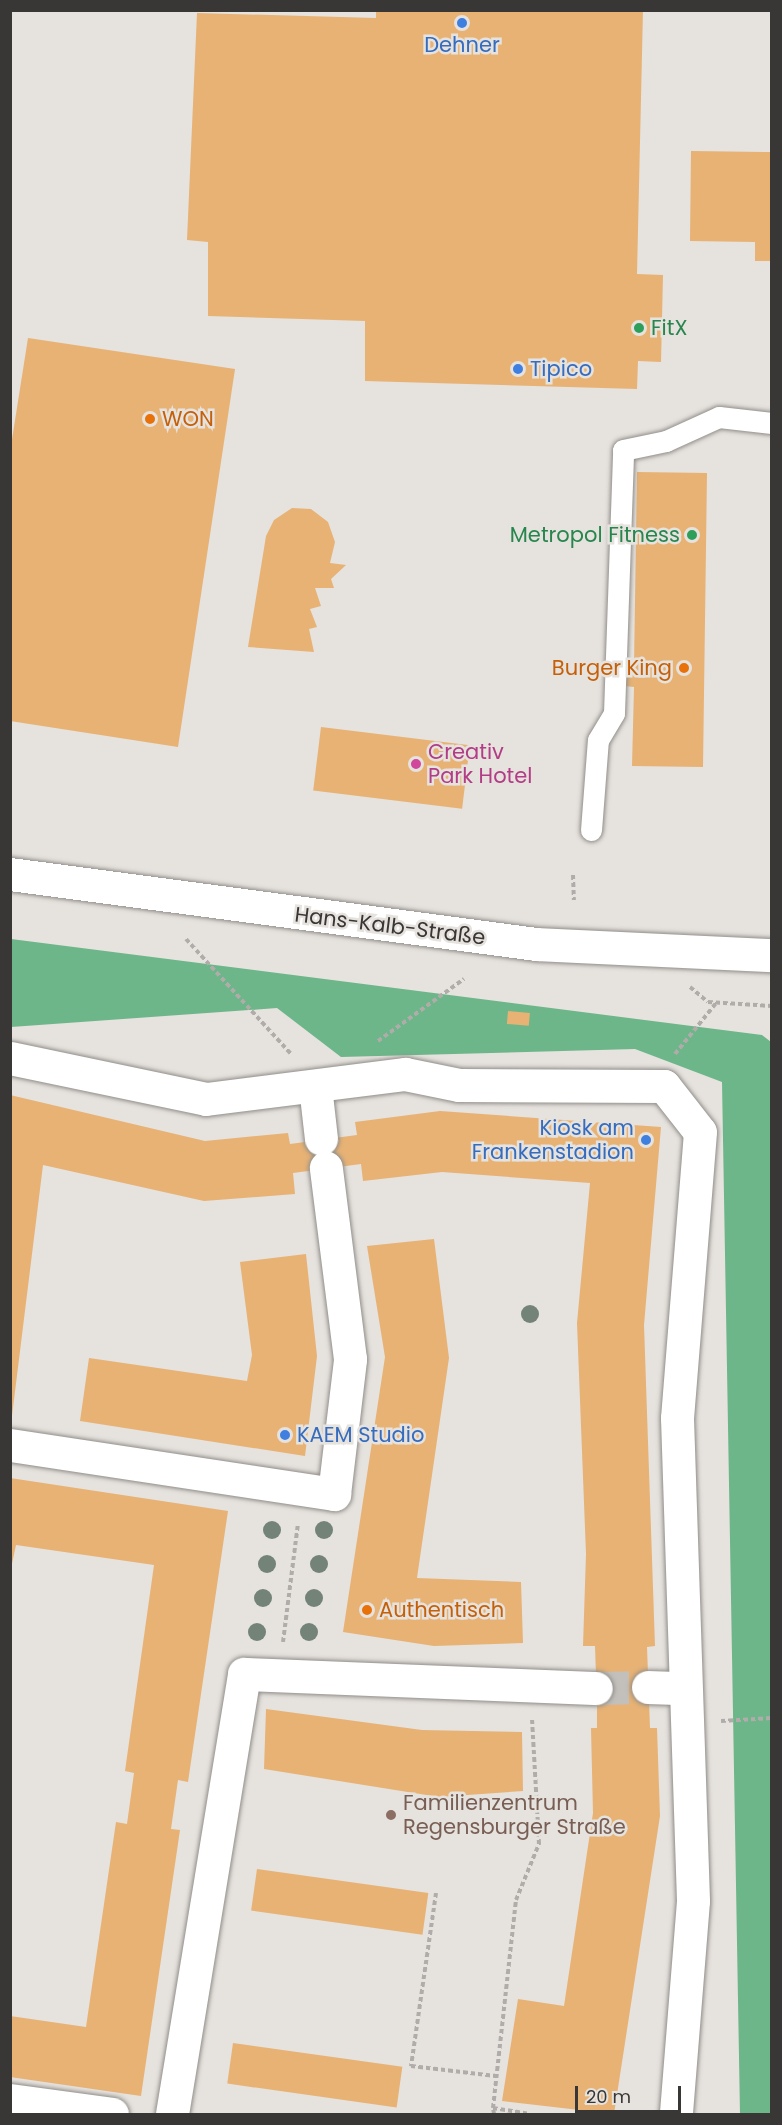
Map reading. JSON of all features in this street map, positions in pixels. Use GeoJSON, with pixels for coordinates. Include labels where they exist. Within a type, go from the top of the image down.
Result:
{"type":"FeatureCollection","features":[{"type":"Feature","properties":{"kind":"street","name":"Hans-Kalb-Straße"},"geometry":{"type":"LineString","coordinates":[[10,874],[536,944],[771,955]]}},
{"type":"Feature","properties":{"kind":"street"},"geometry":{"type":"LineString","coordinates":[[10,1058],[206,1099],[405,1074],[459,1084],[664,1086],[700,1132],[677,1418],[683,1688],[693,1901],[676,2115]]}},
{"type":"Feature","properties":{"kind":"street"},"geometry":{"type":"LineString","coordinates":[[10,1445],[302,1492],[334,1494],[350,1359],[315,1086]]}},
{"type":"Feature","properties":{"kind":"street"},"geometry":{"type":"LineString","coordinates":[[172,2115],[244,1674],[596,1688]]}},
{"type":"Feature","properties":{"kind":"street"},"geometry":{"type":"LineString","coordinates":[[648,1687],[683,1688]]}},
{"type":"Feature","properties":{"kind":"street"},"geometry":{"type":"LineString","coordinates":[[10,2100],[112,2115]]}},
{"type":"Feature","properties":{"kind":"lane"},"geometry":{"type":"LineString","coordinates":[[591,830],[598,740],[614,713],[623,450],[666,441],[719,417],[771,423]]}},
{"type":"Feature","properties":{"kind":"path"},"geometry":{"type":"LineString","coordinates":[[573,875],[574,900]]}},
{"type":"Feature","properties":{"kind":"path"},"geometry":{"type":"LineString","coordinates":[[186,939],[280,1039]]}},
{"type":"Feature","properties":{"kind":"path"},"geometry":{"type":"LineString","coordinates":[[370,1046],[464,979]]}},
{"type":"Feature","properties":{"kind":"path"},"geometry":{"type":"LineString","coordinates":[[664,1086],[676,1052],[717,1002]]}},
{"type":"Feature","properties":{"kind":"path"},"geometry":{"type":"LineString","coordinates":[[279,1675],[302,1492]]}},
{"type":"Feature","properties":{"kind":"path"},"geometry":{"type":"LineString","coordinates":[[494,2115],[495,2076],[516,1900],[539,1844],[531,1685]]}},
{"type":"Feature","properties":{"kind":"path"},"geometry":{"type":"LineString","coordinates":[[685,1720],[771,1718]]}},
{"type":"Feature","properties":{"kind":"path"},"geometry":{"type":"LineString","coordinates":[[436,1893],[411,2066],[495,2076]]}},
{"type":"Feature","properties":{"kind":"path"},"geometry":{"type":"LineString","coordinates":[[493,2108],[529,2115]]}},
{"type":"Feature","properties":{"kind":"green space"},"geometry":{"type":"Polygon","coordinates":[[[11,939],[762,1035],[771,1042],[771,2114],[740,2114],[722,1082],[635,1049],[341,1057],[277,1008],[11,1027],[11,939]]]}},
{"type":"Feature","properties":{"kind":"building"},"geometry":{"type":"Polygon","coordinates":[[[376,10],[643,10],[637,274],[663,275],[661,362],[638,361],[637,389],[365,381],[365,321],[208,316],[208,242],[187,240],[197,13],[376,18],[376,10]]]}},
{"type":"Feature","properties":{"kind":"building"},"geometry":{"type":"Polygon","coordinates":[[[691,151],[771,152],[771,261],[755,261],[755,242],[690,241],[691,151]]]}},
{"type":"Feature","properties":{"kind":"building"},"geometry":{"type":"Polygon","coordinates":[[[28,338],[235,369],[178,747],[10,721],[10,452],[28,338]]]}},
{"type":"Feature","properties":{"kind":"building"},"geometry":{"type":"Polygon","coordinates":[[[637,472],[707,473],[703,767],[632,766],[634,687],[624,686],[624,665],[634,665],[637,472]]]}},
{"type":"Feature","properties":{"kind":"building"},"geometry":{"type":"Polygon","coordinates":[[[292,508],[311,509],[328,522],[335,542],[330,563],[346,565],[331,579],[334,588],[315,588],[321,606],[310,609],[317,627],[309,629],[314,652],[248,647],[266,536],[274,520],[292,508]]]}},
{"type":"Feature","properties":{"kind":"building"},"geometry":{"type":"Polygon","coordinates":[[[321,727],[470,745],[462,809],[313,791],[321,727]]]}},
{"type":"Feature","properties":{"kind":"building"},"geometry":{"type":"Polygon","coordinates":[[[508,1011],[530,1013],[529,1026],[507,1024],[508,1011]]]}},
{"type":"Feature","properties":{"kind":"building"},"geometry":{"type":"Polygon","coordinates":[[[10,1095],[205,1141],[288,1133],[290,1144],[357,1135],[355,1122],[440,1111],[661,1127],[644,1325],[655,1646],[647,1647],[650,1728],[657,1728],[660,1816],[614,2114],[502,2101],[518,1999],[564,2006],[593,1813],[591,1728],[597,1728],[597,1707],[595,1646],[583,1646],[586,1554],[577,1323],[590,1183],[442,1172],[363,1181],[361,1164],[293,1173],[295,1194],[204,1201],[43,1165],[10,1432],[10,1095]]]}},
{"type":"Feature","properties":{"kind":"building"},"geometry":{"type":"Polygon","coordinates":[[[434,1239],[449,1358],[417,1578],[521,1582],[523,1643],[434,1646],[343,1632],[385,1357],[367,1246],[434,1239]]]}},
{"type":"Feature","properties":{"kind":"building"},"geometry":{"type":"Polygon","coordinates":[[[306,1254],[317,1356],[305,1456],[80,1421],[89,1358],[247,1381],[252,1355],[240,1262],[306,1254]]]}},
{"type":"Feature","properties":{"kind":"building"},"geometry":{"type":"Polygon","coordinates":[[[10,1478],[228,1511],[188,1782],[178,1780],[171,1829],[180,1830],[141,2096],[10,2077],[10,2016],[86,2027],[116,1822],[127,1824],[134,1773],[125,1771],[154,1565],[16,1545],[10,1573],[10,1478]]]}},
{"type":"Feature","properties":{"kind":"building"},"geometry":{"type":"Polygon","coordinates":[[[266,1709],[422,1730],[522,1732],[523,1791],[439,1797],[264,1769],[266,1709]]]}},
{"type":"Feature","properties":{"kind":"building"},"geometry":{"type":"Polygon","coordinates":[[[257,1869],[428,1893],[422,1935],[251,1911],[257,1869]]]}},
{"type":"Feature","properties":{"kind":"building"},"geometry":{"type":"Polygon","coordinates":[[[233,2043],[402,2067],[397,2107],[227,2084],[233,2043]]]}},
{"type":"Feature","properties":{"kind":"tunnel"},"geometry":{"type":"LineString","coordinates":[[596,1688],[648,1687]]}},
{"type":"Feature","properties":{"kind":"place","name":"Dehner"},"geometry":{"type":"Point","coordinates":[462,23]}},
{"type":"Feature","properties":{"kind":"place","name":"FitX"},"geometry":{"type":"Point","coordinates":[639,328]}},
{"type":"Feature","properties":{"kind":"place","name":"Tipico"},"geometry":{"type":"Point","coordinates":[518,369]}},
{"type":"Feature","properties":{"kind":"place","name":"WON"},"geometry":{"type":"Point","coordinates":[150,419]}},
{"type":"Feature","properties":{"kind":"place","name":"Metropol Fitness"},"geometry":{"type":"Point","coordinates":[692,535]}},
{"type":"Feature","properties":{"kind":"place","name":"Burger King"},"geometry":{"type":"Point","coordinates":[684,668]}},
{"type":"Feature","properties":{"kind":"place","name":"Creativ Park Hotel"},"geometry":{"type":"Point","coordinates":[416,764]}},
{"type":"Feature","properties":{"kind":"place","name":"Kiosk am Frankenstadion"},"geometry":{"type":"Point","coordinates":[646,1140]}},
{"type":"Feature","properties":{"kind":"place","name":"KAEM Studio"},"geometry":{"type":"Point","coordinates":[285,1435]}},
{"type":"Feature","properties":{"kind":"place","name":"Authentisch"},"geometry":{"type":"Point","coordinates":[367,1610]}},
{"type":"Feature","properties":{"kind":"place","name":"Familienzentrum Regensburger Straße"},"geometry":{"type":"Point","coordinates":[391,1815]}}]}
